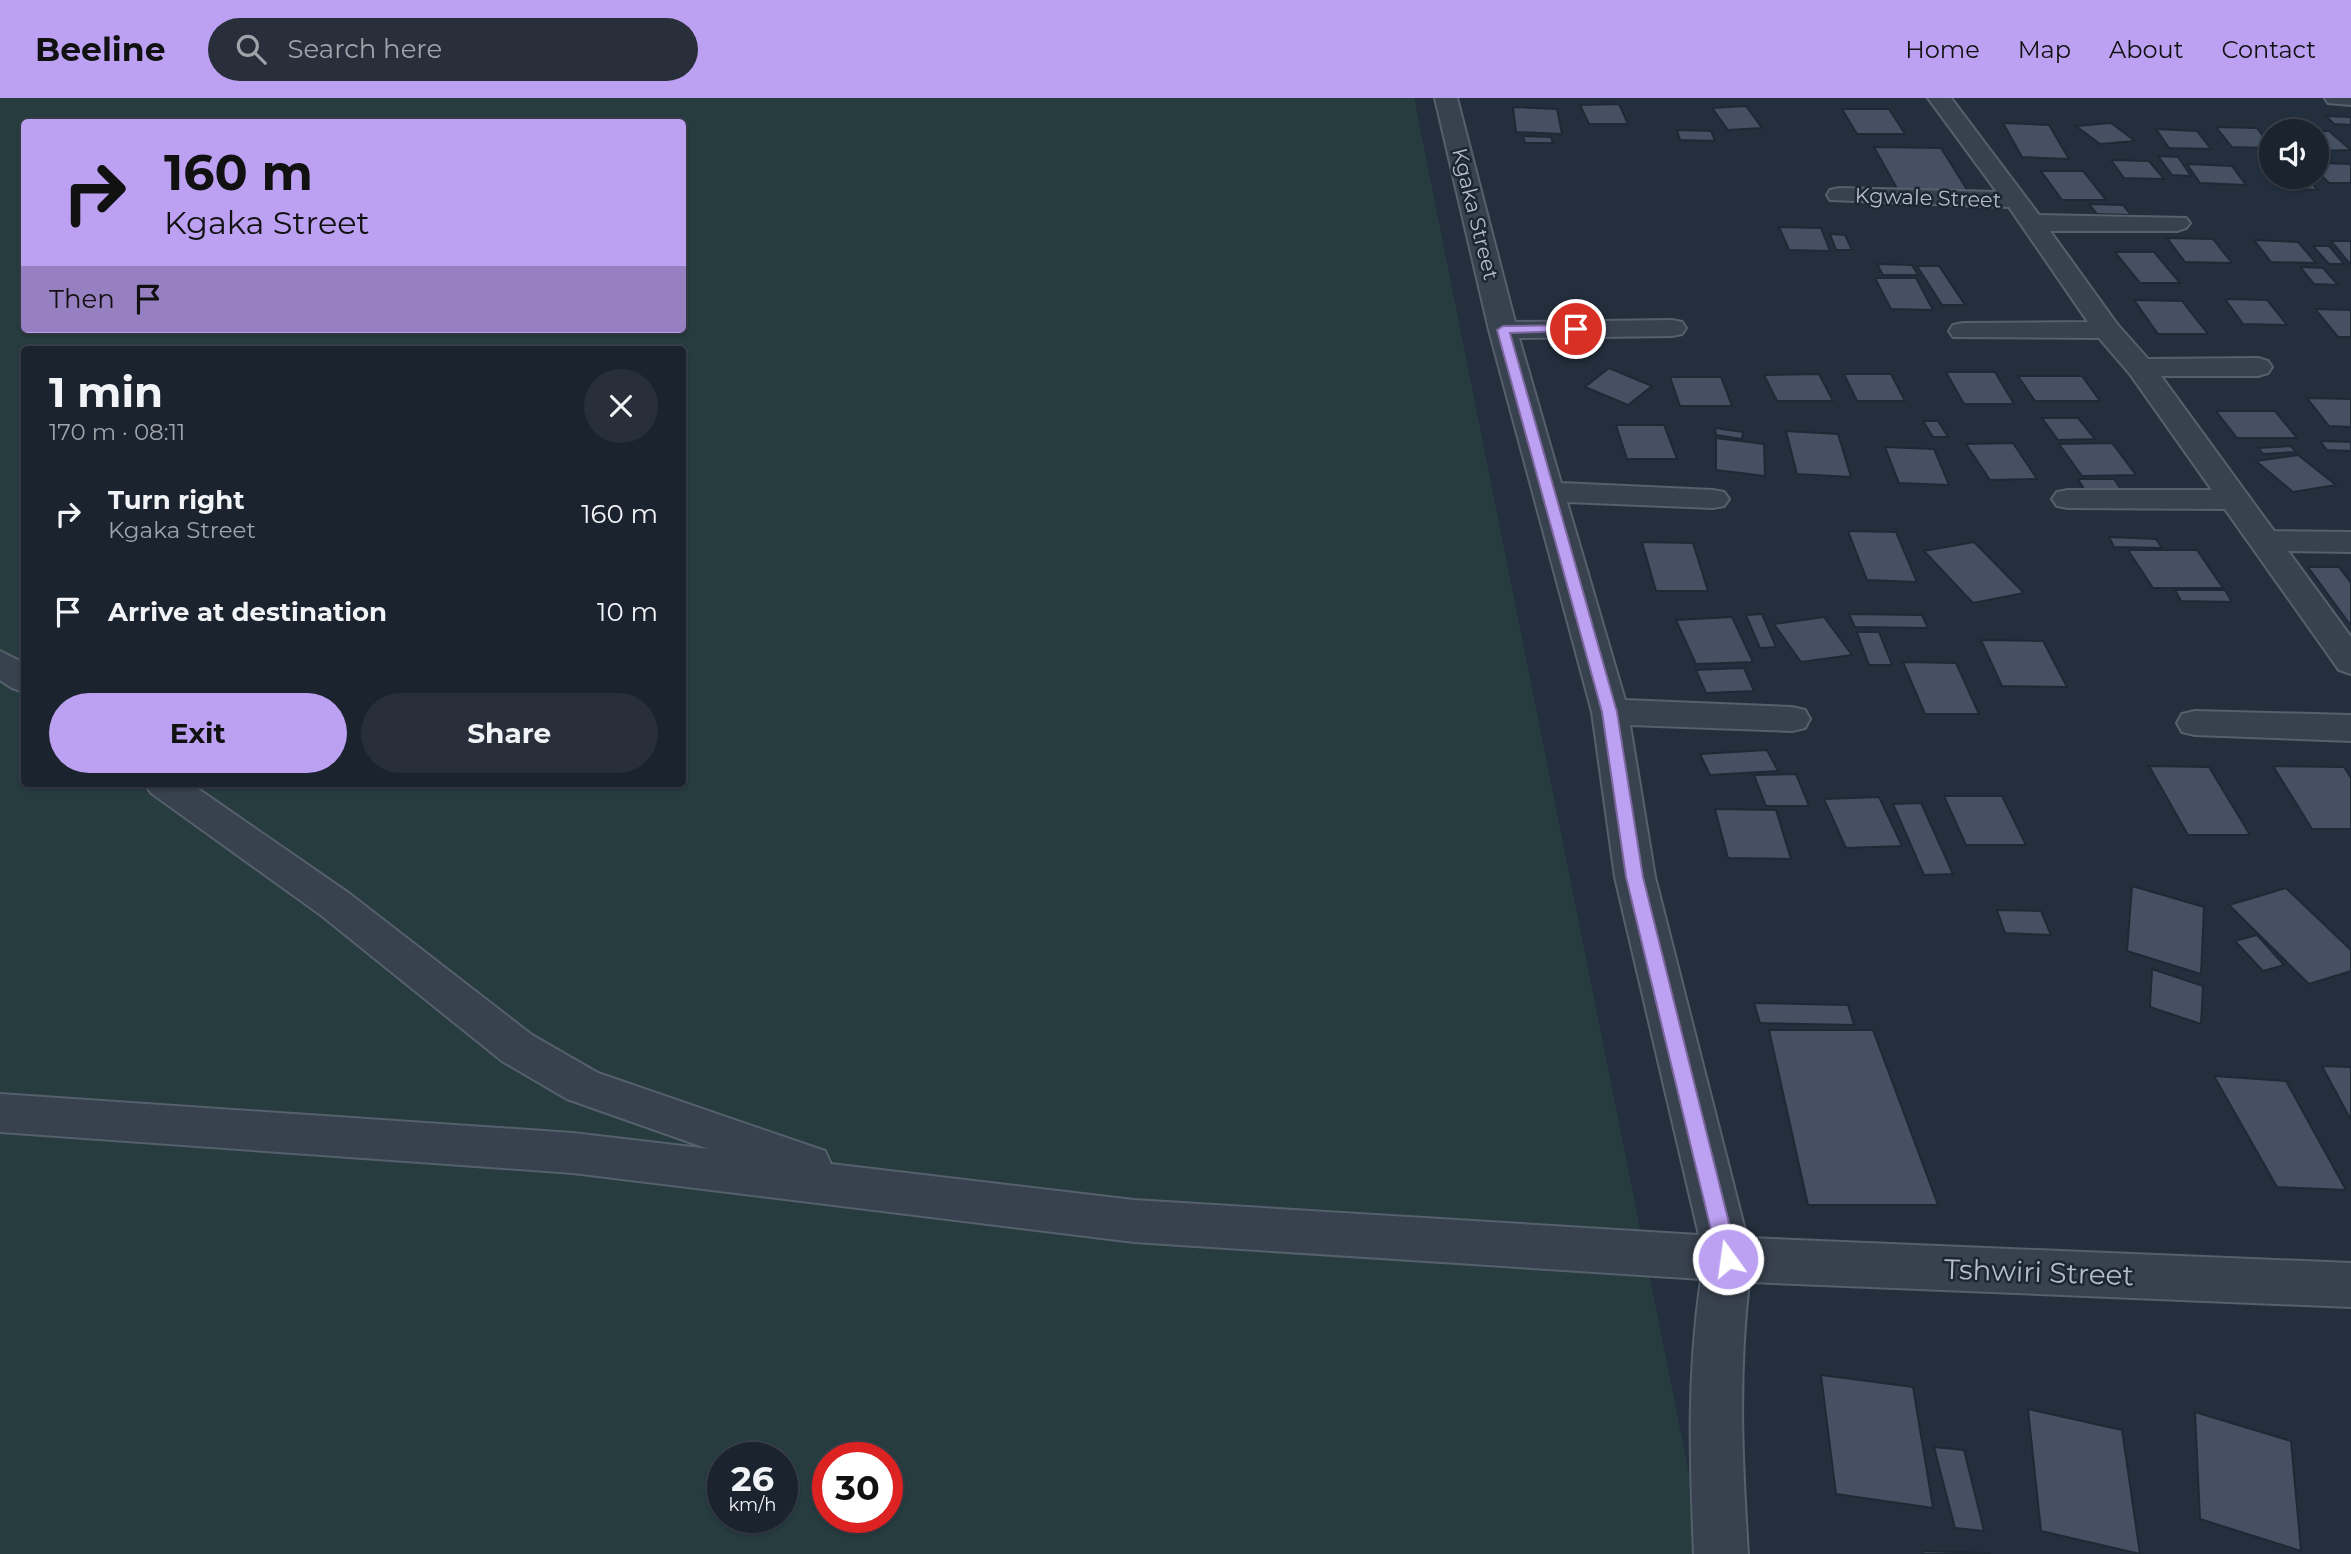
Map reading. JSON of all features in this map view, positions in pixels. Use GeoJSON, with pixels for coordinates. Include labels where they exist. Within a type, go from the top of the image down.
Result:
{"type":"FeatureCollection","features":[{"type":"Feature","properties":{"kind":"street","name":"Kgaka Street"},"geometry":{"type":"LineString","coordinates":[[1446,98],[1503,330],[1610,712],[1635,877],[1728,1259]]}},
{"type":"Feature","properties":{"kind":"street","name":"Kgwale Street"},"geometry":{"type":"LineString","coordinates":[[1939,98],[2107,330],[2140,368],[2351,663]]}},
{"type":"Feature","properties":{"kind":"street"},"geometry":{"type":"LineString","coordinates":[[2336,98],[2351,98]]}},
{"type":"Feature","properties":{"kind":"street","name":"Kgwale Street"},"geometry":{"type":"LineString","coordinates":[[1839,195],[2177,223]]}},
{"type":"Feature","properties":{"kind":"street"},"geometry":{"type":"LineString","coordinates":[[1503,330],[1672,328]]}},
{"type":"Feature","properties":{"kind":"street"},"geometry":{"type":"LineString","coordinates":[[1963,331],[2107,330]]}},
{"type":"Feature","properties":{"kind":"street"},"geometry":{"type":"LineString","coordinates":[[2140,368],[2258,367]]}},
{"type":"Feature","properties":{"kind":"street"},"geometry":{"type":"LineString","coordinates":[[1549,492],[1713,499]]}},
{"type":"Feature","properties":{"kind":"street"},"geometry":{"type":"LineString","coordinates":[[2068,499],[2232,500]]}},
{"type":"Feature","properties":{"kind":"street"},"geometry":{"type":"LineString","coordinates":[[2263,541],[2351,541]]}},
{"type":"Feature","properties":{"kind":"street"},"geometry":{"type":"LineString","coordinates":[[0,663],[21,678]]}},
{"type":"Feature","properties":{"kind":"street"},"geometry":{"type":"LineString","coordinates":[[1610,712],[1791,719]]}},
{"type":"Feature","properties":{"kind":"street"},"geometry":{"type":"LineString","coordinates":[[2195,723],[2351,728]]}},
{"type":"Feature","properties":{"kind":"street"},"geometry":{"type":"LineString","coordinates":[[168,787],[336,905],[517,1048],[561,1074],[583,1086],[877,1188]]}},
{"type":"Feature","properties":{"kind":"street"},"geometry":{"type":"LineString","coordinates":[[0,1112],[573,1153],[877,1188]]}},
{"type":"Feature","properties":{"kind":"street","name":"Tshwiri Street"},"geometry":{"type":"LineString","coordinates":[[877,1188],[1134,1221],[1728,1259],[2351,1284]]}},
{"type":"Feature","properties":{"kind":"street"},"geometry":{"type":"LineString","coordinates":[[1721,1554],[1714,1421],[1716,1350],[1728,1259]]}},
{"type":"Feature","properties":{"kind":"green space"},"geometry":{"type":"Polygon","coordinates":[[[0,98],[1414,98],[1705,1554],[0,1554],[0,98]]]}},
{"type":"Feature","properties":{"kind":"building"},"geometry":{"type":"Polygon","coordinates":[[[1619,104],[1628,124],[1589,124],[1580,105],[1619,104]]]}},
{"type":"Feature","properties":{"kind":"building"},"geometry":{"type":"Polygon","coordinates":[[[1746,106],[1762,128],[1728,130],[1712,108],[1746,106]]]}},
{"type":"Feature","properties":{"kind":"building"},"geometry":{"type":"Polygon","coordinates":[[[1513,107],[1557,109],[1562,134],[1516,132],[1513,107]]]}},
{"type":"Feature","properties":{"kind":"building"},"geometry":{"type":"Polygon","coordinates":[[[1842,109],[1889,109],[1905,134],[1857,134],[1842,109]]]}},
{"type":"Feature","properties":{"kind":"building"},"geometry":{"type":"Polygon","coordinates":[[[2326,116],[2351,117],[2351,125],[2334,124],[2326,116]]]}},
{"type":"Feature","properties":{"kind":"building"},"geometry":{"type":"Polygon","coordinates":[[[2003,123],[2049,125],[2069,159],[2022,157],[2003,123]]]}},
{"type":"Feature","properties":{"kind":"building"},"geometry":{"type":"Polygon","coordinates":[[[2111,123],[2135,141],[2100,144],[2076,126],[2111,123]]]}},
{"type":"Feature","properties":{"kind":"building"},"geometry":{"type":"Polygon","coordinates":[[[2216,127],[2257,128],[2259,131],[2259,148],[2232,147],[2216,127]]]}},
{"type":"Feature","properties":{"kind":"building"},"geometry":{"type":"Polygon","coordinates":[[[2156,129],[2197,131],[2211,149],[2169,148],[2156,129]]]}},
{"type":"Feature","properties":{"kind":"building"},"geometry":{"type":"Polygon","coordinates":[[[1677,130],[1711,131],[1715,141],[1680,140],[1677,130]]]}},
{"type":"Feature","properties":{"kind":"building"},"geometry":{"type":"Polygon","coordinates":[[[2329,131],[2351,150],[2329,151],[2329,131]]]}},
{"type":"Feature","properties":{"kind":"building"},"geometry":{"type":"Polygon","coordinates":[[[1523,136],[1551,137],[1553,143],[1525,143],[1523,136]]]}},
{"type":"Feature","properties":{"kind":"building"},"geometry":{"type":"Polygon","coordinates":[[[1874,147],[1941,148],[1969,193],[1899,192],[1874,147]]]}},
{"type":"Feature","properties":{"kind":"building"},"geometry":{"type":"Polygon","coordinates":[[[2158,156],[2178,157],[2191,176],[2172,175],[2158,156]]]}},
{"type":"Feature","properties":{"kind":"building"},"geometry":{"type":"Polygon","coordinates":[[[2111,160],[2149,161],[2164,179],[2124,178],[2111,160]]]}},
{"type":"Feature","properties":{"kind":"building"},"geometry":{"type":"Polygon","coordinates":[[[2329,163],[2351,164],[2351,183],[2329,183],[2329,163]]]}},
{"type":"Feature","properties":{"kind":"building"},"geometry":{"type":"Polygon","coordinates":[[[2187,164],[2232,166],[2246,185],[2200,183],[2187,164]]]}},
{"type":"Feature","properties":{"kind":"building"},"geometry":{"type":"Polygon","coordinates":[[[2041,171],[2083,171],[2106,200],[2062,200],[2041,171]]]}},
{"type":"Feature","properties":{"kind":"building"},"geometry":{"type":"Polygon","coordinates":[[[2089,204],[2123,205],[2131,215],[2097,214],[2089,204]]]}},
{"type":"Feature","properties":{"kind":"building"},"geometry":{"type":"Polygon","coordinates":[[[1779,227],[1821,228],[1830,251],[1789,250],[1779,227]]]}},
{"type":"Feature","properties":{"kind":"building"},"geometry":{"type":"Polygon","coordinates":[[[1830,234],[1845,235],[1852,250],[1836,250],[1830,234]]]}},
{"type":"Feature","properties":{"kind":"building"},"geometry":{"type":"Polygon","coordinates":[[[2167,238],[2213,239],[2232,263],[2185,262],[2167,238]]]}},
{"type":"Feature","properties":{"kind":"building"},"geometry":{"type":"Polygon","coordinates":[[[2254,240],[2298,242],[2316,263],[2271,262],[2254,240]]]}},
{"type":"Feature","properties":{"kind":"building"},"geometry":{"type":"Polygon","coordinates":[[[2331,241],[2351,241],[2351,265],[2331,241]]]}},
{"type":"Feature","properties":{"kind":"building"},"geometry":{"type":"Polygon","coordinates":[[[2313,246],[2329,246],[2344,264],[2329,264],[2313,246]]]}},
{"type":"Feature","properties":{"kind":"building"},"geometry":{"type":"Polygon","coordinates":[[[2115,252],[2154,252],[2180,283],[2140,283],[2115,252]]]}},
{"type":"Feature","properties":{"kind":"building"},"geometry":{"type":"Polygon","coordinates":[[[1877,264],[1912,265],[1918,275],[1883,275],[1877,264]]]}},
{"type":"Feature","properties":{"kind":"building"},"geometry":{"type":"Polygon","coordinates":[[[1917,266],[1939,266],[1965,305],[1942,305],[1917,266]]]}},
{"type":"Feature","properties":{"kind":"building"},"geometry":{"type":"Polygon","coordinates":[[[2300,267],[2323,268],[2338,285],[2314,284],[2300,267]]]}},
{"type":"Feature","properties":{"kind":"building"},"geometry":{"type":"Polygon","coordinates":[[[1875,278],[1916,278],[1933,310],[1891,309],[1875,278]]]}},
{"type":"Feature","properties":{"kind":"building"},"geometry":{"type":"Polygon","coordinates":[[[2225,299],[2267,300],[2287,325],[2243,324],[2225,299]]]}},
{"type":"Feature","properties":{"kind":"building"},"geometry":{"type":"Polygon","coordinates":[[[2134,300],[2182,301],[2208,334],[2158,334],[2134,300]]]}},
{"type":"Feature","properties":{"kind":"building"},"geometry":{"type":"Polygon","coordinates":[[[2315,309],[2351,310],[2351,337],[2338,337],[2315,309]]]}},
{"type":"Feature","properties":{"kind":"building"},"geometry":{"type":"Polygon","coordinates":[[[1609,368],[1652,386],[1628,405],[1585,387],[1609,368]]]}},
{"type":"Feature","properties":{"kind":"building"},"geometry":{"type":"Polygon","coordinates":[[[1946,372],[1995,372],[2014,404],[1964,404],[1946,372]]]}},
{"type":"Feature","properties":{"kind":"building"},"geometry":{"type":"Polygon","coordinates":[[[1819,374],[1833,401],[1777,401],[1764,375],[1819,374]]]}},
{"type":"Feature","properties":{"kind":"building"},"geometry":{"type":"Polygon","coordinates":[[[1844,374],[1891,374],[1905,401],[1857,401],[1844,374]]]}},
{"type":"Feature","properties":{"kind":"building"},"geometry":{"type":"Polygon","coordinates":[[[2018,376],[2082,376],[2100,401],[2035,401],[2018,376]]]}},
{"type":"Feature","properties":{"kind":"building"},"geometry":{"type":"Polygon","coordinates":[[[1670,377],[1721,377],[1732,406],[1680,406],[1670,377]]]}},
{"type":"Feature","properties":{"kind":"building"},"geometry":{"type":"Polygon","coordinates":[[[2307,398],[2351,399],[2351,427],[2329,426],[2307,398]]]}},
{"type":"Feature","properties":{"kind":"building"},"geometry":{"type":"Polygon","coordinates":[[[2216,411],[2275,411],[2297,438],[2237,438],[2216,411]]]}},
{"type":"Feature","properties":{"kind":"building"},"geometry":{"type":"Polygon","coordinates":[[[2042,418],[2078,418],[2095,439],[2058,440],[2042,418]]]}},
{"type":"Feature","properties":{"kind":"building"},"geometry":{"type":"Polygon","coordinates":[[[1923,421],[1938,421],[1948,437],[1933,437],[1923,421]]]}},
{"type":"Feature","properties":{"kind":"building"},"geometry":{"type":"Polygon","coordinates":[[[1616,425],[1664,425],[1677,459],[1627,459],[1616,425]]]}},
{"type":"Feature","properties":{"kind":"building"},"geometry":{"type":"Polygon","coordinates":[[[1715,428],[1743,432],[1742,439],[1716,435],[1715,428]]]}},
{"type":"Feature","properties":{"kind":"building"},"geometry":{"type":"Polygon","coordinates":[[[1786,431],[1838,434],[1851,477],[1797,474],[1786,431]]]}},
{"type":"Feature","properties":{"kind":"building"},"geometry":{"type":"Polygon","coordinates":[[[1716,438],[1764,444],[1765,476],[1716,470],[1716,438]]]}},
{"type":"Feature","properties":{"kind":"building"},"geometry":{"type":"Polygon","coordinates":[[[2320,441],[2351,442],[2351,451],[2327,450],[2320,441]]]}},
{"type":"Feature","properties":{"kind":"building"},"geometry":{"type":"Polygon","coordinates":[[[2013,443],[2037,479],[1990,480],[1966,444],[2013,443]]]}},
{"type":"Feature","properties":{"kind":"building"},"geometry":{"type":"Polygon","coordinates":[[[2112,443],[2136,475],[2082,476],[2059,444],[2112,443]]]}},
{"type":"Feature","properties":{"kind":"building"},"geometry":{"type":"Polygon","coordinates":[[[2291,446],[2296,452],[2263,454],[2258,448],[2291,446]]]}},
{"type":"Feature","properties":{"kind":"building"},"geometry":{"type":"Polygon","coordinates":[[[1885,447],[1934,449],[1949,485],[1899,483],[1885,447]]]}},
{"type":"Feature","properties":{"kind":"building"},"geometry":{"type":"Polygon","coordinates":[[[2298,455],[2336,485],[2293,492],[2256,461],[2298,455]]]}},
{"type":"Feature","properties":{"kind":"building"},"geometry":{"type":"Polygon","coordinates":[[[2078,479],[2114,479],[2123,492],[2086,492],[2078,479]]]}},
{"type":"Feature","properties":{"kind":"building"},"geometry":{"type":"Polygon","coordinates":[[[1848,531],[1896,532],[1917,582],[1867,580],[1848,531]]]}},
{"type":"Feature","properties":{"kind":"building"},"geometry":{"type":"Polygon","coordinates":[[[2109,537],[2156,539],[2162,548],[2114,547],[2109,537]]]}},
{"type":"Feature","properties":{"kind":"building"},"geometry":{"type":"Polygon","coordinates":[[[1642,542],[1693,543],[1708,591],[1656,591],[1642,542]]]}},
{"type":"Feature","properties":{"kind":"building"},"geometry":{"type":"Polygon","coordinates":[[[1974,542],[2024,593],[1973,603],[1924,551],[1974,542]]]}},
{"type":"Feature","properties":{"kind":"building"},"geometry":{"type":"Polygon","coordinates":[[[2128,550],[2197,550],[2223,588],[2153,588],[2128,550]]]}},
{"type":"Feature","properties":{"kind":"building"},"geometry":{"type":"Polygon","coordinates":[[[2308,567],[2339,567],[2351,583],[2351,626],[2308,567]]]}},
{"type":"Feature","properties":{"kind":"building"},"geometry":{"type":"Polygon","coordinates":[[[2175,590],[2225,590],[2232,602],[2181,601],[2175,590]]]}},
{"type":"Feature","properties":{"kind":"building"},"geometry":{"type":"Polygon","coordinates":[[[1762,614],[1776,647],[1760,648],[1746,615],[1762,614]]]}},
{"type":"Feature","properties":{"kind":"building"},"geometry":{"type":"Polygon","coordinates":[[[1849,614],[1922,615],[1928,628],[1855,627],[1849,614]]]}},
{"type":"Feature","properties":{"kind":"building"},"geometry":{"type":"Polygon","coordinates":[[[1732,617],[1753,662],[1696,664],[1676,620],[1732,617]]]}},
{"type":"Feature","properties":{"kind":"building"},"geometry":{"type":"Polygon","coordinates":[[[1824,617],[1852,655],[1801,662],[1774,624],[1824,617]]]}},
{"type":"Feature","properties":{"kind":"building"},"geometry":{"type":"Polygon","coordinates":[[[1857,632],[1879,632],[1892,665],[1869,665],[1857,632]]]}},
{"type":"Feature","properties":{"kind":"building"},"geometry":{"type":"Polygon","coordinates":[[[1981,640],[2043,641],[2067,687],[2002,686],[1981,640]]]}},
{"type":"Feature","properties":{"kind":"building"},"geometry":{"type":"Polygon","coordinates":[[[1903,662],[1956,663],[1979,714],[1925,714],[1903,662]]]}},
{"type":"Feature","properties":{"kind":"building"},"geometry":{"type":"Polygon","coordinates":[[[1744,668],[1754,691],[1706,693],[1696,670],[1744,668]]]}},
{"type":"Feature","properties":{"kind":"building"},"geometry":{"type":"Polygon","coordinates":[[[1767,750],[1778,771],[1710,775],[1700,754],[1767,750]]]}},
{"type":"Feature","properties":{"kind":"building"},"geometry":{"type":"Polygon","coordinates":[[[2149,766],[2209,767],[2250,835],[2188,835],[2149,766]]]}},
{"type":"Feature","properties":{"kind":"building"},"geometry":{"type":"Polygon","coordinates":[[[2273,766],[2344,767],[2351,778],[2351,829],[2312,829],[2273,766]]]}},
{"type":"Feature","properties":{"kind":"building"},"geometry":{"type":"Polygon","coordinates":[[[1796,774],[1809,806],[1766,806],[1754,775],[1796,774]]]}},
{"type":"Feature","properties":{"kind":"building"},"geometry":{"type":"Polygon","coordinates":[[[1944,796],[2002,796],[2026,845],[1966,845],[1944,796]]]}},
{"type":"Feature","properties":{"kind":"building"},"geometry":{"type":"Polygon","coordinates":[[[1879,797],[1902,846],[1846,848],[1824,799],[1879,797]]]}},
{"type":"Feature","properties":{"kind":"building"},"geometry":{"type":"Polygon","coordinates":[[[1921,803],[1953,874],[1924,875],[1893,804],[1921,803]]]}},
{"type":"Feature","properties":{"kind":"building"},"geometry":{"type":"Polygon","coordinates":[[[1715,809],[1776,810],[1791,859],[1728,858],[1715,809]]]}},
{"type":"Feature","properties":{"kind":"building"},"geometry":{"type":"Polygon","coordinates":[[[2132,886],[2204,907],[2201,974],[2127,951],[2132,886]]]}},
{"type":"Feature","properties":{"kind":"building"},"geometry":{"type":"Polygon","coordinates":[[[2286,888],[2351,950],[2351,971],[2309,984],[2229,905],[2286,888]]]}},
{"type":"Feature","properties":{"kind":"building"},"geometry":{"type":"Polygon","coordinates":[[[1997,910],[2041,911],[2051,935],[2005,933],[1997,910]]]}},
{"type":"Feature","properties":{"kind":"building"},"geometry":{"type":"Polygon","coordinates":[[[2257,935],[2284,965],[2263,971],[2235,941],[2257,935]]]}},
{"type":"Feature","properties":{"kind":"building"},"geometry":{"type":"Polygon","coordinates":[[[2152,969],[2203,986],[2201,1024],[2150,1007],[2152,969]]]}},
{"type":"Feature","properties":{"kind":"building"},"geometry":{"type":"Polygon","coordinates":[[[1754,1003],[1848,1005],[1854,1025],[1760,1023],[1754,1003]]]}},
{"type":"Feature","properties":{"kind":"building"},"geometry":{"type":"Polygon","coordinates":[[[1769,1030],[1873,1030],[1938,1205],[1808,1205],[1769,1030]]]}},
{"type":"Feature","properties":{"kind":"building"},"geometry":{"type":"Polygon","coordinates":[[[2322,1066],[2351,1067],[2351,1120],[2322,1066]]]}},
{"type":"Feature","properties":{"kind":"building"},"geometry":{"type":"Polygon","coordinates":[[[2214,1076],[2286,1081],[2346,1190],[2277,1187],[2214,1076]]]}},
{"type":"Feature","properties":{"kind":"building"},"geometry":{"type":"Polygon","coordinates":[[[1821,1375],[1913,1387],[1933,1508],[1836,1494],[1821,1375]]]}},
{"type":"Feature","properties":{"kind":"building"},"geometry":{"type":"Polygon","coordinates":[[[2028,1409],[2122,1430],[2140,1554],[2041,1531],[2028,1409]]]}},
{"type":"Feature","properties":{"kind":"building"},"geometry":{"type":"Polygon","coordinates":[[[2195,1412],[2291,1441],[2301,1551],[2200,1519],[2195,1412]]]}},
{"type":"Feature","properties":{"kind":"building"},"geometry":{"type":"Polygon","coordinates":[[[1934,1447],[1964,1450],[1984,1531],[1955,1528],[1934,1447]]]}},
{"type":"Feature","properties":{"kind":"building"},"geometry":{"type":"Polygon","coordinates":[[[1923,1551],[1990,1553],[1990,1554],[1923,1554],[1923,1551]]]}},
{"type":"Feature","properties":{"kind":"route"},"geometry":{"type":"LineString","coordinates":[[1576,329],[1503,330],[1610,712],[1635,877],[1728,1259]]}}]}
